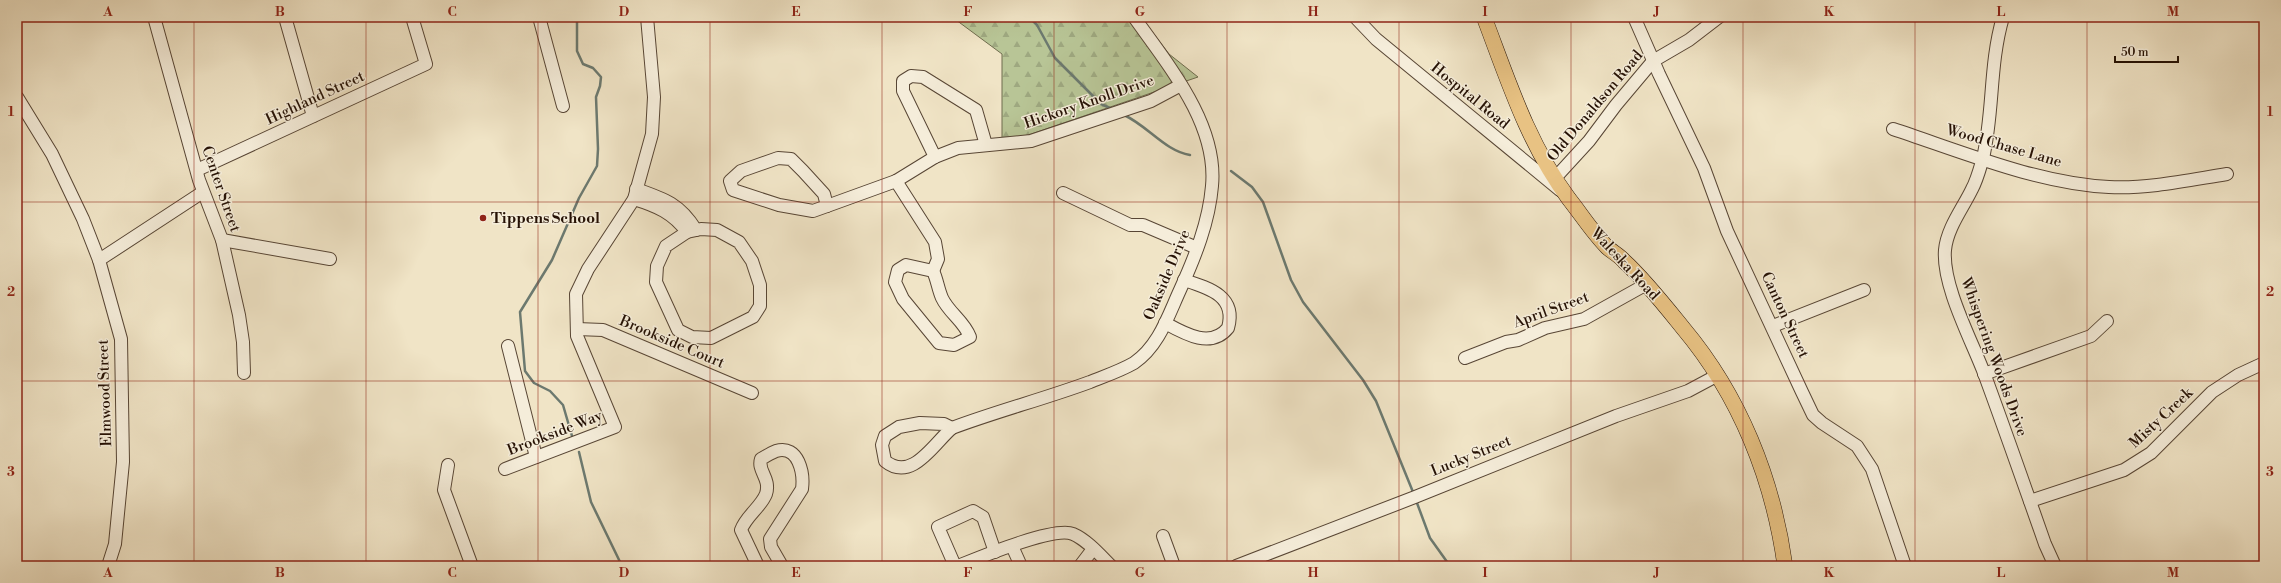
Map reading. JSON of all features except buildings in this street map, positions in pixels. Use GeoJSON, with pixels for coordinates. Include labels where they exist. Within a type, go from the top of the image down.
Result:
{"type":"FeatureCollection","features":[{"type":"Feature","properties":{"kind":"main road","name":"Waleska Road"},"geometry":{"type":"LineString","coordinates":[[1484,17],[1505,75],[1530,136],[1568,197],[1606,246],[1625,261],[1684,329],[1718,376],[1738,409],[1757,452],[1773,507],[1785,566]]}},
{"type":"Feature","properties":{"kind":"main road","name":"Waleska Road"},"geometry":{"type":"LineString","coordinates":[[1773,507],[1778,566]]}},
{"type":"Feature","properties":{"kind":"street","name":"Center Street"},"geometry":{"type":"LineString","coordinates":[[154,17],[203,192],[222,240],[239,315],[243,342],[244,373]]}},
{"type":"Feature","properties":{"kind":"street"},"geometry":{"type":"LineString","coordinates":[[285,17],[313,116]]}},
{"type":"Feature","properties":{"kind":"street","name":"Highland Street"},"geometry":{"type":"LineString","coordinates":[[197,170],[426,64],[412,17]]}},
{"type":"Feature","properties":{"kind":"street"},"geometry":{"type":"LineString","coordinates":[[539,17],[563,106]]}},
{"type":"Feature","properties":{"kind":"street"},"geometry":{"type":"LineString","coordinates":[[577,328],[576,294],[588,269],[635,194],[652,134],[654,97],[647,17]]}},
{"type":"Feature","properties":{"kind":"street","name":"Oakside Drive"},"geometry":{"type":"LineString","coordinates":[[952,428],[944,424],[920,424],[899,427],[885,436],[882,445],[885,461],[900,468],[909,467],[926,455],[939,439],[952,428],[980,417],[1068,390],[1121,370],[1147,353],[1165,323],[1197,248],[1208,215],[1212,186],[1212,171],[1202,124],[1181,85],[1134,17]]}},
{"type":"Feature","properties":{"kind":"street","name":"Hospital Road"},"geometry":{"type":"LineString","coordinates":[[1355,17],[1376,39],[1568,197]]}},
{"type":"Feature","properties":{"kind":"street","name":"Canton Street"},"geometry":{"type":"LineString","coordinates":[[1634,17],[1653,61],[1704,168],[1727,231],[1814,415],[1822,423],[1857,446],[1872,469],[1905,566]]}},
{"type":"Feature","properties":{"kind":"street","name":"Old Donaldson Road"},"geometry":{"type":"LineString","coordinates":[[1556,177],[1589,141],[1616,105],[1653,61],[1689,40],[1719,17]]}},
{"type":"Feature","properties":{"kind":"street","name":"Whispering Woods Drive"},"geometry":{"type":"LineString","coordinates":[[2003,17],[1997,37],[1991,77],[1989,125],[1983,158],[1973,188],[1953,224],[1945,249],[1947,280],[1984,374],[2055,566]]}},
{"type":"Feature","properties":{"kind":"street"},"geometry":{"type":"LineString","coordinates":[[934,157],[903,91],[903,81],[911,76],[923,77],[976,110],[986,145]]}},
{"type":"Feature","properties":{"kind":"street","name":"Hickory Knoll Drive"},"geometry":{"type":"LineString","coordinates":[[827,206],[824,194],[791,159],[778,158],[741,171],[730,181],[733,190],[779,205],[813,211],[827,206],[896,180],[934,157],[964,147],[1031,142],[1151,101],[1181,85]]}},
{"type":"Feature","properties":{"kind":"street","name":"Elmwood Street"},"geometry":{"type":"LineString","coordinates":[[17,97],[52,154],[99,260],[120,339],[123,462],[115,544],[108,566]]}},
{"type":"Feature","properties":{"kind":"street","name":"Wood Chase Lane"},"geometry":{"type":"LineString","coordinates":[[1893,129],[2046,177],[2110,187],[2162,184],[2227,174]]}},
{"type":"Feature","properties":{"kind":"street"},"geometry":{"type":"LineString","coordinates":[[896,180],[935,242],[938,258],[933,271],[941,297],[966,328],[970,337],[954,346],[939,343],[903,299],[895,282],[898,270],[906,264],[933,271]]}},
{"type":"Feature","properties":{"kind":"street"},"geometry":{"type":"LineString","coordinates":[[99,260],[203,192]]}},
{"type":"Feature","properties":{"kind":"street"},"geometry":{"type":"LineString","coordinates":[[1063,193],[1130,225],[1143,225],[1197,248]]}},
{"type":"Feature","properties":{"kind":"street"},"geometry":{"type":"LineString","coordinates":[[635,194],[663,198],[677,206],[687,215],[692,231]]}},
{"type":"Feature","properties":{"kind":"street"},"geometry":{"type":"LineString","coordinates":[[717,230],[739,242],[752,261],[760,285],[760,306],[753,317],[710,338],[692,336],[678,330],[656,282],[657,266],[666,246],[692,231],[717,230]]}},
{"type":"Feature","properties":{"kind":"street"},"geometry":{"type":"LineString","coordinates":[[222,240],[330,259]]}},
{"type":"Feature","properties":{"kind":"street"},"geometry":{"type":"LineString","coordinates":[[1165,323],[1198,338],[1208,339],[1216,338],[1228,328],[1230,313],[1223,298],[1214,291],[1184,280]]}},
{"type":"Feature","properties":{"kind":"street","name":"April Street"},"geometry":{"type":"LineString","coordinates":[[1465,358],[1506,342],[1518,340],[1545,328],[1584,319],[1646,285]]}},
{"type":"Feature","properties":{"kind":"street"},"geometry":{"type":"LineString","coordinates":[[1773,326],[1864,290]]}},
{"type":"Feature","properties":{"kind":"street"},"geometry":{"type":"LineString","coordinates":[[1984,374],[2092,336],[2107,321]]}},
{"type":"Feature","properties":{"kind":"street","name":"Brookside Court"},"geometry":{"type":"LineString","coordinates":[[577,328],[603,330],[752,393]]}},
{"type":"Feature","properties":{"kind":"street","name":"Brookside Way"},"geometry":{"type":"LineString","coordinates":[[505,469],[615,427],[577,336],[577,328]]}},
{"type":"Feature","properties":{"kind":"street"},"geometry":{"type":"LineString","coordinates":[[508,346],[536,458]]}},
{"type":"Feature","properties":{"kind":"street","name":"Misty Creek"},"geometry":{"type":"LineString","coordinates":[[2030,501],[2124,470],[2151,453],[2212,392],[2238,375],[2264,362]]}},
{"type":"Feature","properties":{"kind":"street","name":"Lucky Street"},"geometry":{"type":"LineString","coordinates":[[1236,566],[1400,503],[1616,416],[1688,391],[1718,376]]}},
{"type":"Feature","properties":{"kind":"street"},"geometry":{"type":"LineString","coordinates":[[758,566],[741,530],[744,522],[765,495],[767,480],[760,467],[761,459],[780,450],[789,453],[796,458],[802,468],[803,479],[802,489],[770,539],[771,547],[782,566]]}},
{"type":"Feature","properties":{"kind":"street"},"geometry":{"type":"LineString","coordinates":[[448,465],[444,490],[472,566]]}},
{"type":"Feature","properties":{"kind":"street"},"geometry":{"type":"LineString","coordinates":[[995,552],[983,517],[973,512],[938,527],[956,566],[1047,534],[1072,533],[1094,549],[1111,566]]}},
{"type":"Feature","properties":{"kind":"street"},"geometry":{"type":"LineString","coordinates":[[1163,536],[1174,566]]}},
{"type":"Feature","properties":{"kind":"street"},"geometry":{"type":"LineString","coordinates":[[1012,546],[1021,566]]}},
{"type":"Feature","properties":{"kind":"street"},"geometry":{"type":"LineString","coordinates":[[1080,566],[1094,549]]}},
{"type":"Feature","properties":{"kind":"green space"},"geometry":{"type":"Polygon","coordinates":[[[952,17],[1141,17],[1169,54],[1198,77],[1002,144],[1002,54],[952,17]]]}},
{"type":"Feature","properties":{"kind":"waterway"},"geometry":{"type":"LineString","coordinates":[[572,436],[563,405],[550,391],[534,383],[525,371],[520,312],[552,260],[579,198],[597,166],[598,149],[596,97],[600,86],[601,77],[593,68],[583,64],[577,51],[577,17]]}},
{"type":"Feature","properties":{"kind":"waterway"},"geometry":{"type":"LineString","coordinates":[[1029,17],[1037,25],[1055,58],[1101,104],[1110,108]]}},
{"type":"Feature","properties":{"kind":"waterway"},"geometry":{"type":"LineString","coordinates":[[1124,115],[1141,125],[1173,149],[1190,155]]}},
{"type":"Feature","properties":{"kind":"waterway"},"geometry":{"type":"LineString","coordinates":[[1231,171],[1252,187],[1263,202],[1291,280],[1303,302],[1363,380],[1376,401],[1413,492]]}},
{"type":"Feature","properties":{"kind":"waterway"},"geometry":{"type":"LineString","coordinates":[[579,452],[591,502],[622,566]]}},
{"type":"Feature","properties":{"kind":"waterway"},"geometry":{"type":"LineString","coordinates":[[1417,503],[1430,538],[1450,566]]}},
{"type":"Feature","properties":{"kind":"place","name":"Tippens School"},"geometry":{"type":"Point","coordinates":[483,218]}}]}
